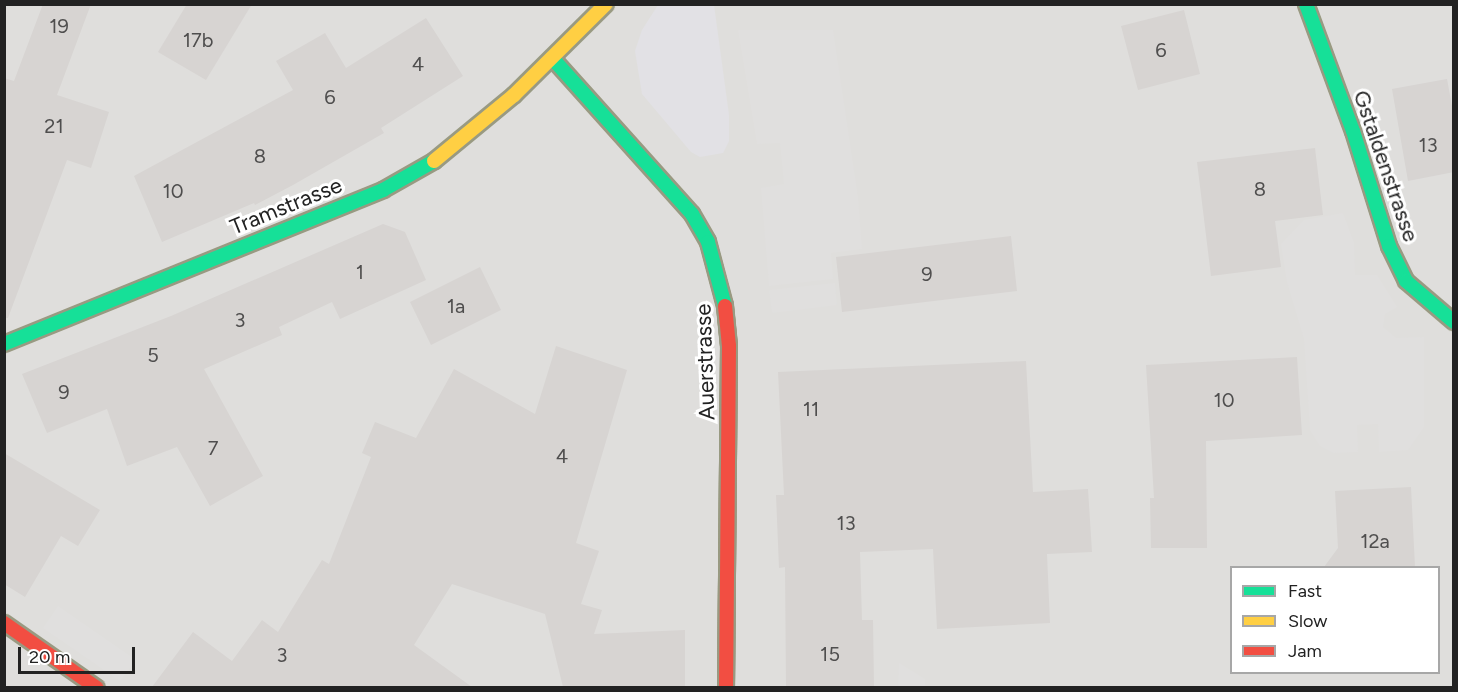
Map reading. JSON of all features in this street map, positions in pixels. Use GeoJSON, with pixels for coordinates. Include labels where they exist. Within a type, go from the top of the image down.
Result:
{"type":"FeatureCollection","features":[{"type":"Feature","properties":{"kind":"main road","name":"Tramstrasse"},"geometry":{"type":"LineString","coordinates":[[4,344],[383,190],[430,164],[553,59],[606,4]]}},
{"type":"Feature","properties":{"kind":"main road","name":"Gstaldenstrasse"},"geometry":{"type":"LineString","coordinates":[[1306,4],[1353,130],[1389,246],[1406,281],[1454,322]]}},
{"type":"Feature","properties":{"kind":"main road","name":"Auerstrasse"},"geometry":{"type":"LineString","coordinates":[[553,59],[692,214],[708,242],[723,290],[729,346],[726,687]]}},
{"type":"Feature","properties":{"kind":"main road"},"geometry":{"type":"LineString","coordinates":[[4,623],[97,687]]}},
{"type":"Feature","properties":{"kind":"shaded area"},"geometry":{"type":"Polygon","coordinates":[[[4,5],[1453,5],[1453,687],[5,687],[4,5]]]}},
{"type":"Feature","properties":{"kind":"shaded area"},"geometry":{"type":"Polygon","coordinates":[[[658,5],[714,5],[729,115],[729,141],[723,153],[700,157],[691,152],[642,94],[635,51],[642,30],[658,5]]]}},
{"type":"Feature","properties":{"kind":"shaded area"},"geometry":{"type":"Polygon","coordinates":[[[738,30],[833,30],[858,197],[862,249],[831,253],[833,279],[769,286],[761,188],[784,184],[780,143],[757,144],[738,30]]]}},
{"type":"Feature","properties":{"kind":"shaded area"},"geometry":{"type":"Polygon","coordinates":[[[1343,213],[1354,243],[1355,275],[1377,275],[1397,307],[1385,314],[1383,327],[1396,338],[1424,337],[1424,427],[1408,450],[1379,452],[1378,424],[1357,425],[1358,452],[1334,453],[1320,446],[1310,430],[1304,339],[1287,282],[1281,244],[1304,220],[1343,213]]]}},
{"type":"Feature","properties":{"kind":"shaded area"},"geometry":{"type":"Polygon","coordinates":[[[835,283],[837,305],[772,313],[769,290],[835,283]]]}},
{"type":"Feature","properties":{"kind":"shaded area"},"geometry":{"type":"Polygon","coordinates":[[[58,606],[136,660],[120,681],[43,628],[58,606]]]}},
{"type":"Feature","properties":{"kind":"shaded area"},"geometry":{"type":"Polygon","coordinates":[[[899,663],[925,679],[925,687],[898,687],[899,663]]]}},
{"type":"Feature","properties":{"kind":"building"},"geometry":{"type":"Polygon","coordinates":[[[43,4],[91,4],[57,95],[109,112],[91,168],[67,160],[8,318],[4,318],[4,78],[14,81],[43,4]]]}},
{"type":"Feature","properties":{"kind":"building"},"geometry":{"type":"Polygon","coordinates":[[[187,4],[252,4],[206,80],[158,52],[187,4]]]}},
{"type":"Feature","properties":{"kind":"building"},"geometry":{"type":"Polygon","coordinates":[[[1184,10],[1200,74],[1138,90],[1121,26],[1184,10]]]}},
{"type":"Feature","properties":{"kind":"building"},"geometry":{"type":"Polygon","coordinates":[[[426,18],[463,76],[381,128],[384,133],[293,185],[255,205],[254,203],[162,242],[134,176],[293,90],[276,61],[325,33],[346,68],[426,18]]]}},
{"type":"Feature","properties":{"kind":"building"},"geometry":{"type":"Polygon","coordinates":[[[1447,79],[1454,117],[1454,172],[1408,181],[1392,89],[1447,79]]]}},
{"type":"Feature","properties":{"kind":"building"},"geometry":{"type":"Polygon","coordinates":[[[1315,148],[1323,215],[1275,221],[1281,267],[1211,276],[1197,162],[1315,148]]]}},
{"type":"Feature","properties":{"kind":"building"},"geometry":{"type":"Polygon","coordinates":[[[383,224],[405,232],[426,280],[340,319],[332,302],[279,327],[282,335],[204,369],[263,476],[210,506],[177,447],[127,466],[107,409],[47,433],[22,374],[171,316],[383,224]]]}},
{"type":"Feature","properties":{"kind":"building"},"geometry":{"type":"Polygon","coordinates":[[[1011,236],[1017,291],[842,312],[836,257],[1011,236]]]}},
{"type":"Feature","properties":{"kind":"building"},"geometry":{"type":"Polygon","coordinates":[[[480,267],[501,310],[431,345],[410,302],[480,267]]]}},
{"type":"Feature","properties":{"kind":"building"},"geometry":{"type":"Polygon","coordinates":[[[556,346],[627,370],[576,543],[599,551],[581,604],[602,610],[594,634],[685,630],[685,687],[563,687],[545,614],[452,584],[414,645],[472,687],[152,687],[193,632],[232,661],[262,620],[278,632],[322,560],[329,564],[371,457],[362,453],[375,422],[416,438],[454,369],[535,414],[556,346]]]}},
{"type":"Feature","properties":{"kind":"building"},"geometry":{"type":"Polygon","coordinates":[[[1297,357],[1302,435],[1206,441],[1207,548],[1151,548],[1150,498],[1154,498],[1146,365],[1297,357]]]}},
{"type":"Feature","properties":{"kind":"building"},"geometry":{"type":"Polygon","coordinates":[[[1026,361],[1033,492],[1088,489],[1092,552],[1047,554],[1050,623],[937,629],[933,549],[860,552],[862,620],[873,620],[874,687],[786,687],[785,567],[779,568],[776,495],[784,495],[778,372],[1026,361]]]}},
{"type":"Feature","properties":{"kind":"building"},"geometry":{"type":"Polygon","coordinates":[[[4,453],[100,510],[78,546],[61,536],[25,597],[4,584],[4,453]]]}},
{"type":"Feature","properties":{"kind":"building"},"geometry":{"type":"Polygon","coordinates":[[[1411,487],[1415,566],[1325,566],[1338,548],[1335,491],[1411,487]]]}},
{"type":"Feature","properties":{"kind":"traffic: fast"},"geometry":{"type":"LineString","coordinates":[[1306,4],[1353,131],[1389,246],[1406,281],[1454,322]]}},
{"type":"Feature","properties":{"kind":"traffic: fast"},"geometry":{"type":"LineString","coordinates":[[553,59],[692,214],[708,242],[725,306]]}},
{"type":"Feature","properties":{"kind":"traffic: fast"},"geometry":{"type":"LineString","coordinates":[[4,344],[383,190],[434,161]]}},
{"type":"Feature","properties":{"kind":"traffic: slow"},"geometry":{"type":"LineString","coordinates":[[434,161],[514,95],[606,4]]}},
{"type":"Feature","properties":{"kind":"traffic: jam"},"geometry":{"type":"LineString","coordinates":[[725,306],[729,346],[726,688]]}},
{"type":"Feature","properties":{"kind":"traffic: jam"},"geometry":{"type":"LineString","coordinates":[[4,623],[97,688]]}}]}
